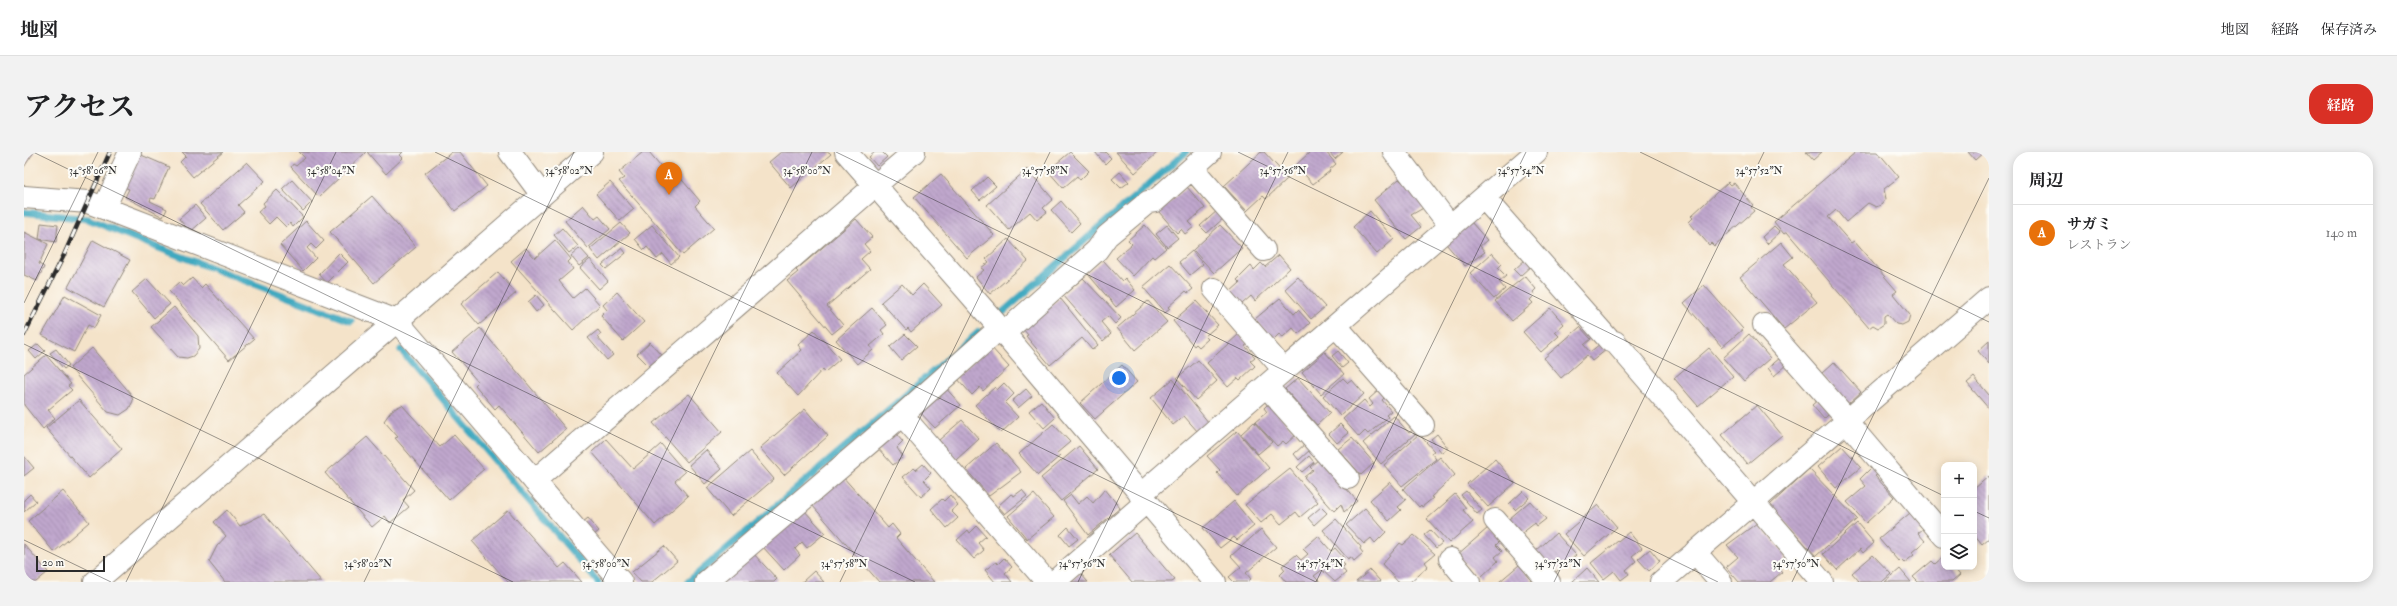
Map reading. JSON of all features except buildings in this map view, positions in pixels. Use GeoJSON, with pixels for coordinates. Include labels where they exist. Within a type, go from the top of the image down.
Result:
{"type":"FeatureCollection","features":[{"type":"Feature","properties":{"kind":"street"},"geometry":{"type":"LineString","coordinates":[[104,208],[130,152]]}},
{"type":"Feature","properties":{"kind":"street"},"geometry":{"type":"LineString","coordinates":[[510,152],[542,195]]}},
{"type":"Feature","properties":{"kind":"street"},"geometry":{"type":"LineString","coordinates":[[95,582],[592,152]]}},
{"type":"Feature","properties":{"kind":"street"},"geometry":{"type":"LineString","coordinates":[[846,152],[983,308],[1143,499],[1215,582]]}},
{"type":"Feature","properties":{"kind":"street"},"geometry":{"type":"LineString","coordinates":[[534,482],[914,152]]}},
{"type":"Feature","properties":{"kind":"street"},"geometry":{"type":"LineString","coordinates":[[706,582],[1001,329],[1097,250],[1107,236],[1148,202],[1155,201],[1210,152]]}},
{"type":"Feature","properties":{"kind":"street"},"geometry":{"type":"LineString","coordinates":[[1394,152],[1451,227]]}},
{"type":"Feature","properties":{"kind":"street"},"geometry":{"type":"LineString","coordinates":[[1054,582],[1266,386],[1536,152]]}},
{"type":"Feature","properties":{"kind":"street"},"geometry":{"type":"LineString","coordinates":[[1192,168],[1264,250]]}},
{"type":"Feature","properties":{"kind":"street"},"geometry":{"type":"LineString","coordinates":[[24,197],[88,202],[397,321],[621,582]]}},
{"type":"Feature","properties":{"kind":"street"},"geometry":{"type":"LineString","coordinates":[[1484,198],[1610,341],[1615,342],[1822,582]]}},
{"type":"Feature","properties":{"kind":"street"},"geometry":{"type":"LineString","coordinates":[[1214,289],[1284,370]]}},
{"type":"Feature","properties":{"kind":"street"},"geometry":{"type":"LineString","coordinates":[[1661,582],[1989,298]]}},
{"type":"Feature","properties":{"kind":"street"},"geometry":{"type":"LineString","coordinates":[[1764,325],[1942,534]]}},
{"type":"Feature","properties":{"kind":"street"},"geometry":{"type":"LineString","coordinates":[[1336,326],[1424,425]]}},
{"type":"Feature","properties":{"kind":"street"},"geometry":{"type":"LineString","coordinates":[[1266,386],[1348,478]]}},
{"type":"Feature","properties":{"kind":"street"},"geometry":{"type":"LineString","coordinates":[[902,414],[1047,582]]}},
{"type":"Feature","properties":{"kind":"street"},"geometry":{"type":"LineString","coordinates":[[1495,520],[1549,582]]}},
{"type":"Feature","properties":{"kind":"street"},"geometry":{"type":"LineString","coordinates":[[1695,552],[1720,582]]}},
{"type":"Feature","properties":{"kind":"street"},"geometry":{"type":"LineString","coordinates":[[1450,559],[1470,582]]}},
{"type":"Feature","properties":{"kind":"waterway"},"geometry":{"type":"LineString","coordinates":[[995,319],[1186,152]]}},
{"type":"Feature","properties":{"kind":"waterway"},"geometry":{"type":"LineString","coordinates":[[24,212],[88,219],[159,248],[351,321]]}},
{"type":"Feature","properties":{"kind":"waterway"},"geometry":{"type":"LineString","coordinates":[[688,582],[979,332]]}},
{"type":"Feature","properties":{"kind":"waterway"},"geometry":{"type":"LineString","coordinates":[[401,350],[598,582]]}},
{"type":"Feature","properties":{"kind":"railway"},"geometry":{"type":"LineString","coordinates":[[24,335],[64,255],[110,152]]}},
{"type":"Feature","properties":{"kind":"place","name":"サガミ"},"geometry":{"type":"Point","coordinates":[669,195]}}]}
